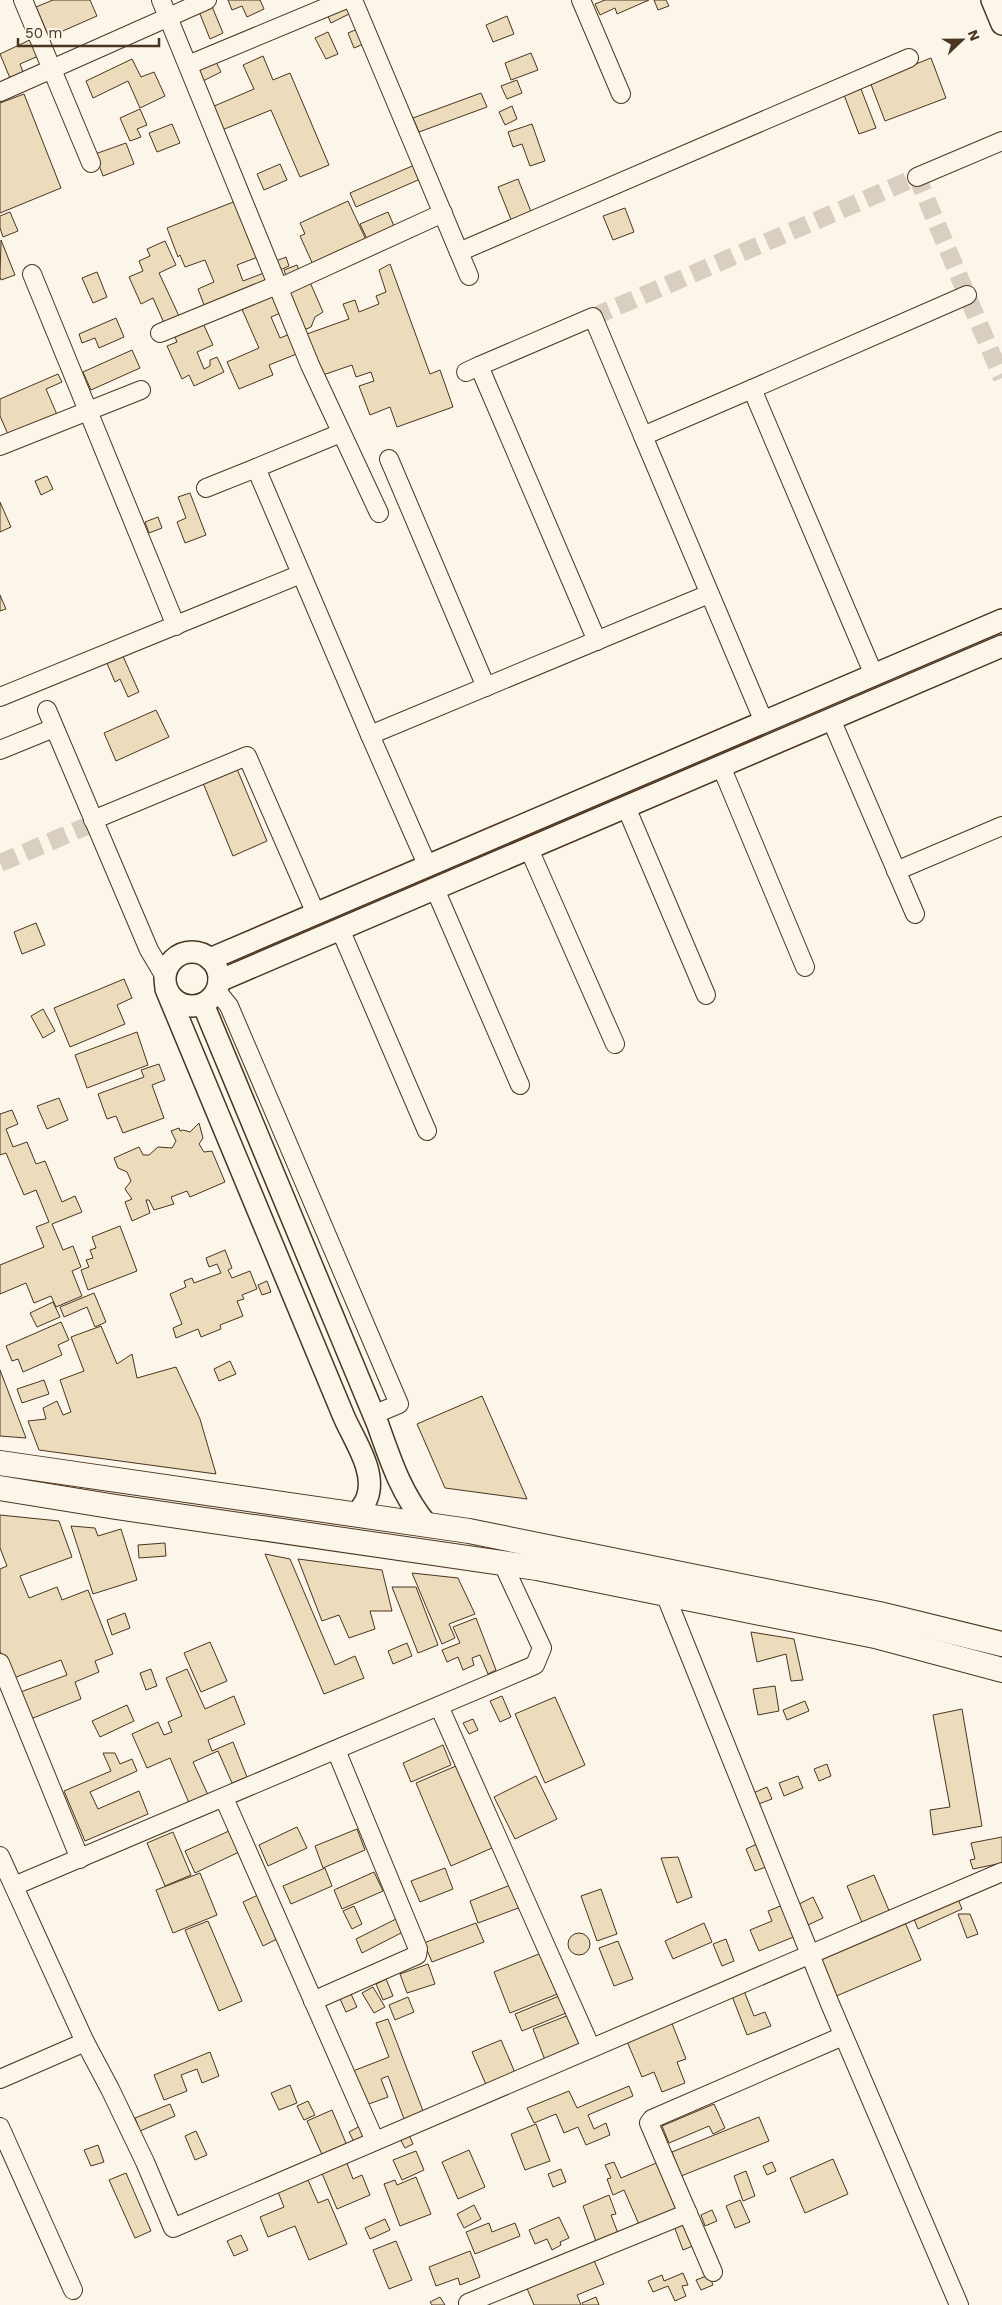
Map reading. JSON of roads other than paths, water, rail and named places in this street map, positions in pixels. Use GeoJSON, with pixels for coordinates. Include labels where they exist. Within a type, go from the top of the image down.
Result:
{"type":"FeatureCollection","features":[{"type":"Feature","properties":{"kind":"main road"},"geometry":{"type":"LineString","coordinates":[[0,1463],[469,1531],[763,1590],[962,1633],[1002,1644]]}},
{"type":"Feature","properties":{"kind":"main road"},"geometry":{"type":"LineString","coordinates":[[0,1488],[267,1529],[502,1562],[875,1636],[1002,1670]]}},
{"type":"Feature","properties":{"kind":"main road"},"geometry":{"type":"LineString","coordinates":[[260,1501],[267,1529]]}},
{"type":"Feature","properties":{"kind":"main road"},"geometry":{"type":"LineString","coordinates":[[762,1613],[763,1590]]}},
{"type":"Feature","properties":{"kind":"street"},"geometry":{"type":"LineString","coordinates":[[23,0],[91,163]]}},
{"type":"Feature","properties":{"kind":"street"},"geometry":{"type":"LineString","coordinates":[[161,0],[310,365],[379,513]]}},
{"type":"Feature","properties":{"kind":"street"},"geometry":{"type":"LineString","coordinates":[[0,92],[207,0]]}},
{"type":"Feature","properties":{"kind":"street"},"geometry":{"type":"LineString","coordinates":[[188,65],[344,0]]}},
{"type":"Feature","properties":{"kind":"street"},"geometry":{"type":"LineString","coordinates":[[353,0],[469,276]]}},
{"type":"Feature","properties":{"kind":"street"},"geometry":{"type":"LineString","coordinates":[[581,0],[621,94]]}},
{"type":"Feature","properties":{"kind":"street"},"geometry":{"type":"LineString","coordinates":[[992,0],[1002,24]]}},
{"type":"Feature","properties":{"kind":"street"},"geometry":{"type":"LineString","coordinates":[[459,252],[910,58]]}},
{"type":"Feature","properties":{"kind":"street"},"geometry":{"type":"LineString","coordinates":[[917,177],[1002,141]]}},
{"type":"Feature","properties":{"kind":"street"},"geometry":{"type":"LineString","coordinates":[[160,333],[278,287],[443,213]]}},
{"type":"Feature","properties":{"kind":"street"},"geometry":{"type":"LineString","coordinates":[[32,274],[176,626]]}},
{"type":"Feature","properties":{"kind":"street"},"geometry":{"type":"LineString","coordinates":[[643,436],[967,295]]}},
{"type":"Feature","properties":{"kind":"street"},"geometry":{"type":"LineString","coordinates":[[597,641],[472,369],[592,317],[764,722]]}},
{"type":"Feature","properties":{"kind":"street"},"geometry":{"type":"LineString","coordinates":[[752,389],[874,675]]}},
{"type":"Feature","properties":{"kind":"street"},"geometry":{"type":"LineString","coordinates":[[0,446],[141,390]]}},
{"type":"Feature","properties":{"kind":"street"},"geometry":{"type":"LineString","coordinates":[[206,488],[336,435]]}},
{"type":"Feature","properties":{"kind":"street"},"geometry":{"type":"LineString","coordinates":[[389,459],[486,687]]}},
{"type":"Feature","properties":{"kind":"street"},"geometry":{"type":"LineString","coordinates":[[256,468],[428,866]]}},
{"type":"Feature","properties":{"kind":"street"},"geometry":{"type":"LineString","coordinates":[[0,698],[301,574]]}},
{"type":"Feature","properties":{"kind":"street"},"geometry":{"type":"LineString","coordinates":[[370,735],[709,594]]}},
{"type":"Feature","properties":{"kind":"street"},"geometry":{"type":"LineString","coordinates":[[210,959],[1002,620]]}},
{"type":"Feature","properties":{"kind":"street"},"geometry":{"type":"LineString","coordinates":[[427,1525],[406,1496],[373,1415],[213,992],[218,973],[210,959],[200,953],[188,952],[177,956],[168,965],[166,983],[182,1005],[193,1006],[213,992],[340,929],[1002,646]]}},
{"type":"Feature","properties":{"kind":"street"},"geometry":{"type":"LineString","coordinates":[[46,710],[149,950],[166,983],[340,1408],[364,1460],[370,1480],[367,1498],[357,1515]]}},
{"type":"Feature","properties":{"kind":"street"},"geometry":{"type":"LineString","coordinates":[[831,719],[915,914]]}},
{"type":"Feature","properties":{"kind":"street"},"geometry":{"type":"LineString","coordinates":[[0,750],[54,728]]}},
{"type":"Feature","properties":{"kind":"street"},"geometry":{"type":"LineString","coordinates":[[93,820],[248,756],[316,914]]}},
{"type":"Feature","properties":{"kind":"street"},"geometry":{"type":"LineString","coordinates":[[721,766],[805,967]]}},
{"type":"Feature","properties":{"kind":"street"},"geometry":{"type":"LineString","coordinates":[[626,807],[706,995]]}},
{"type":"Feature","properties":{"kind":"street"},"geometry":{"type":"LineString","coordinates":[[896,871],[1002,826]]}},
{"type":"Feature","properties":{"kind":"street"},"geometry":{"type":"LineString","coordinates":[[529,849],[615,1044]]}},
{"type":"Feature","properties":{"kind":"street"},"geometry":{"type":"LineString","coordinates":[[435,889],[520,1085]]}},
{"type":"Feature","properties":{"kind":"street"},"geometry":{"type":"LineString","coordinates":[[340,929],[427,1131]]}},
{"type":"Feature","properties":{"kind":"street"},"geometry":{"type":"LineString","coordinates":[[14,1886],[535,1665],[542,1648],[502,1562]]}},
{"type":"Feature","properties":{"kind":"street"},"geometry":{"type":"LineString","coordinates":[[665,1594],[843,2036],[959,2305]]}},
{"type":"Feature","properties":{"kind":"street"},"geometry":{"type":"LineString","coordinates":[[0,1663],[80,1859]]}},
{"type":"Feature","properties":{"kind":"street"},"geometry":{"type":"LineString","coordinates":[[439,1706],[591,2048]]}},
{"type":"Feature","properties":{"kind":"street"},"geometry":{"type":"LineString","coordinates":[[313,2001],[417,1955],[418,1949],[336,1750]]}},
{"type":"Feature","properties":{"kind":"street"},"geometry":{"type":"LineString","coordinates":[[224,1798],[375,2141]]}},
{"type":"Feature","properties":{"kind":"street"},"geometry":{"type":"LineString","coordinates":[[0,1856],[85,2042],[136,2140],[173,2228],[1002,1872]]}},
{"type":"Feature","properties":{"kind":"street"},"geometry":{"type":"LineString","coordinates":[[712,2272],[649,2123],[652,2119],[843,2036]]}},
{"type":"Feature","properties":{"kind":"street"},"geometry":{"type":"LineString","coordinates":[[0,2079],[85,2042]]}},
{"type":"Feature","properties":{"kind":"street"},"geometry":{"type":"LineString","coordinates":[[0,2127],[73,2290]]}},
{"type":"Feature","properties":{"kind":"street"},"geometry":{"type":"LineString","coordinates":[[468,2303],[688,2213]]}},
{"type":"Feature","properties":{"kind":"tunnel"},"geometry":{"type":"LineString","coordinates":[[593,317],[917,177],[1002,378]]}},
{"type":"Feature","properties":{"kind":"tunnel"},"geometry":{"type":"LineString","coordinates":[[0,863],[94,823]]}}]}
